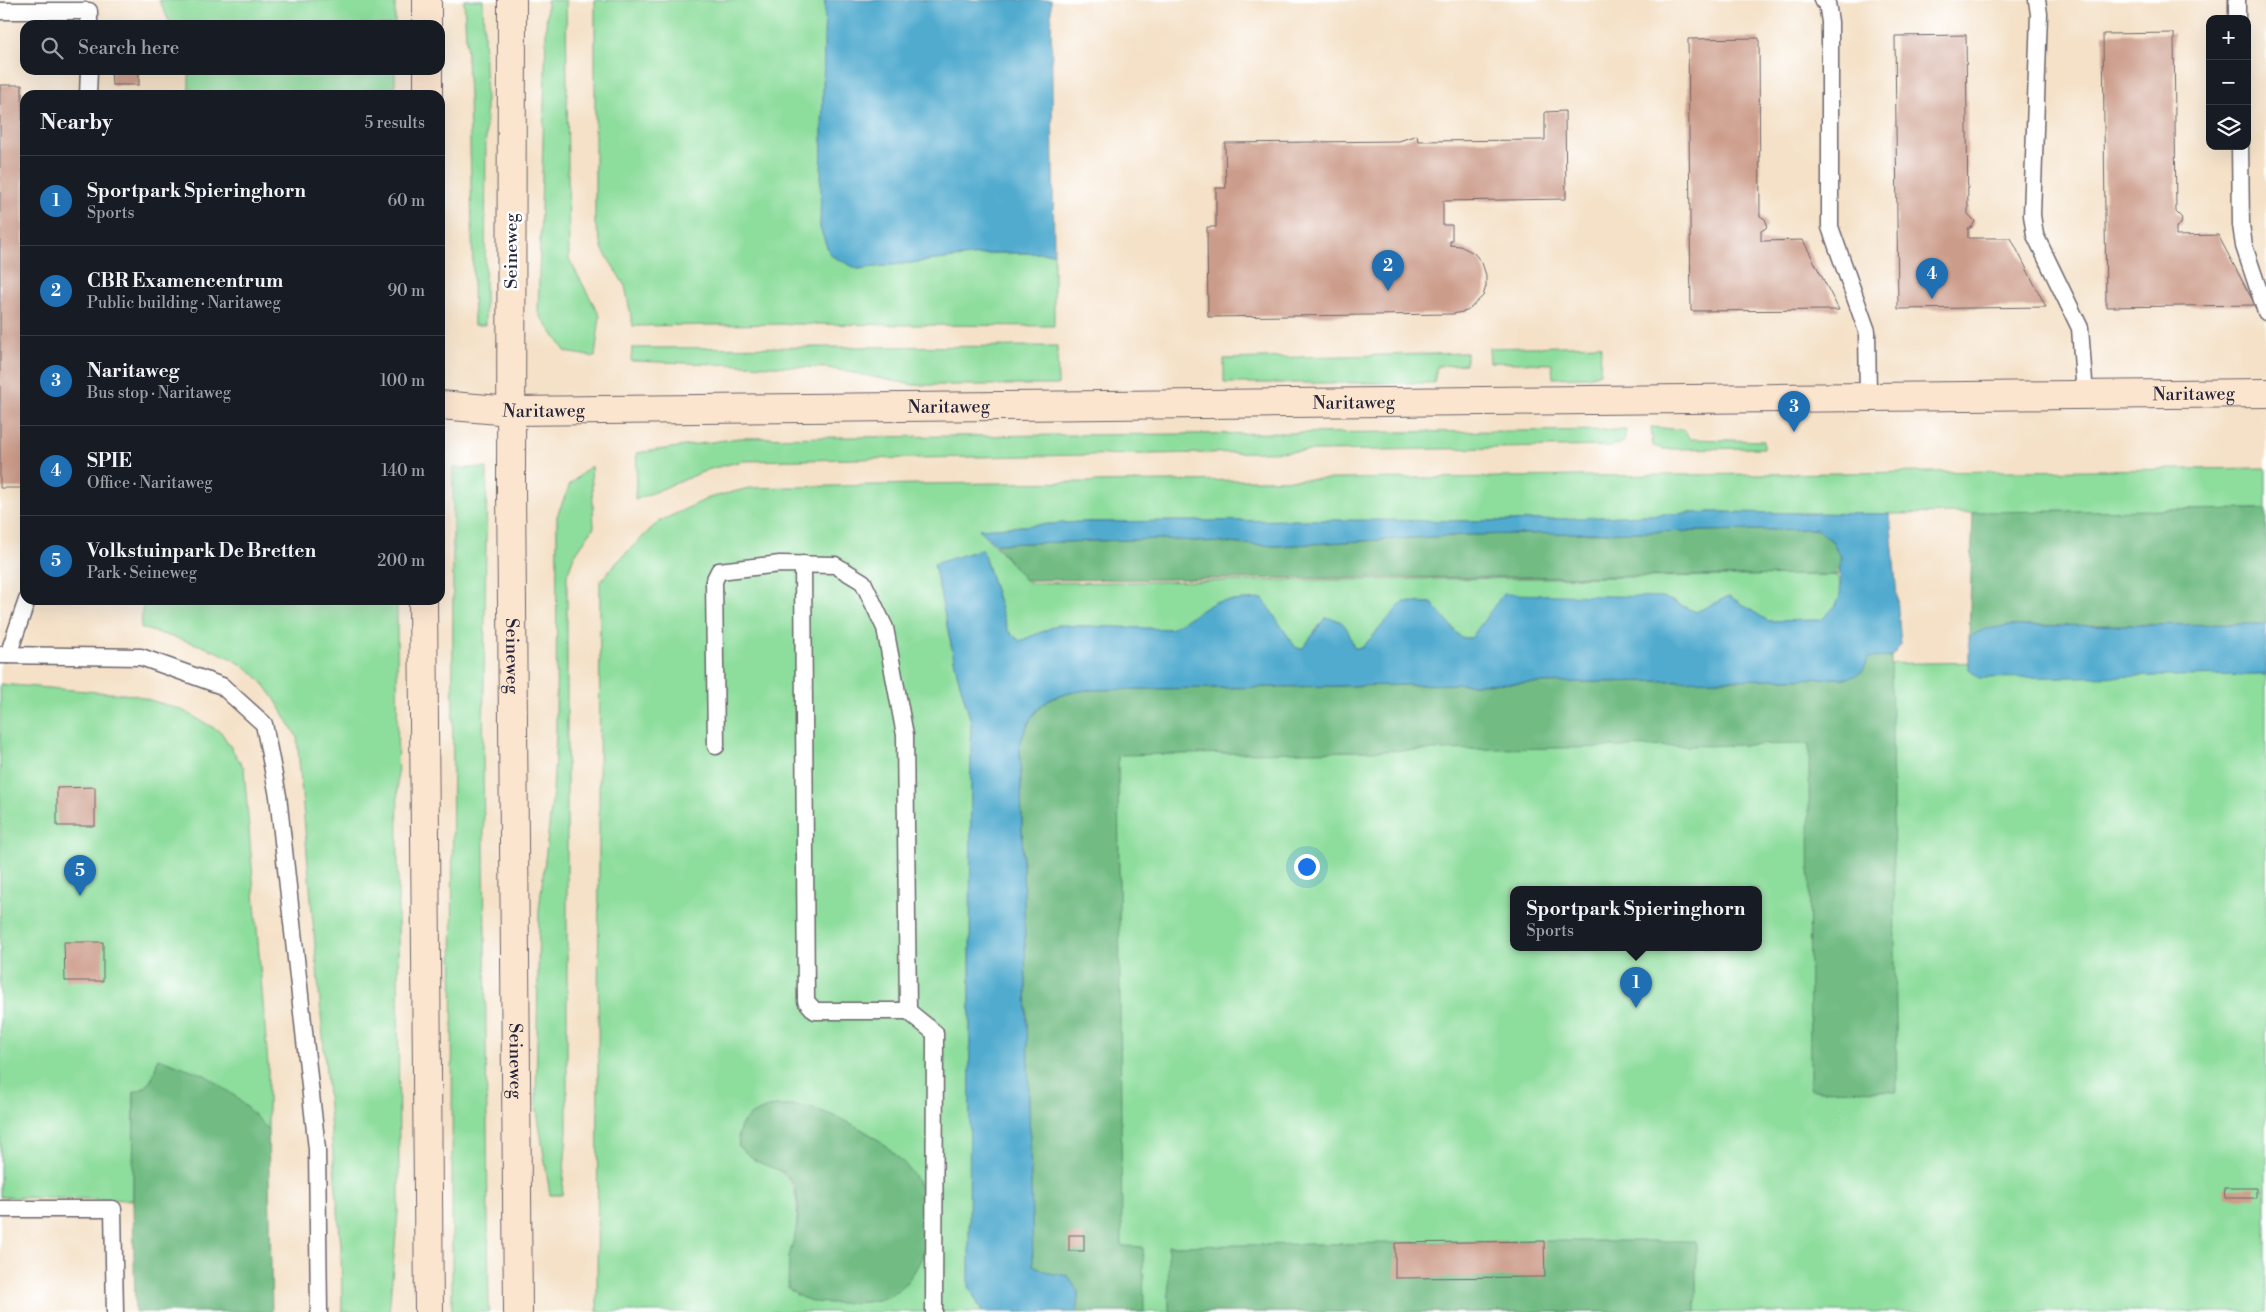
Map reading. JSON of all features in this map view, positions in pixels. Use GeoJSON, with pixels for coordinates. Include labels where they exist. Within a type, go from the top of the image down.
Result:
{"type":"FeatureCollection","features":[{"type":"Feature","properties":{"kind":"main road"},"geometry":{"type":"LineString","coordinates":[[427,0],[427,20]]}},
{"type":"Feature","properties":{"kind":"main road","name":"Seineweg"},"geometry":{"type":"LineString","coordinates":[[512,0],[511,412],[518,1312]]}},
{"type":"Feature","properties":{"kind":"main road"},"geometry":{"type":"LineString","coordinates":[[428,75],[428,90]]}},
{"type":"Feature","properties":{"kind":"main road","name":"Naritaweg"},"geometry":{"type":"LineString","coordinates":[[445,405],[511,412],[2266,393]]}},
{"type":"Feature","properties":{"kind":"main road"},"geometry":{"type":"LineString","coordinates":[[423,605],[429,1312]]}},
{"type":"Feature","properties":{"kind":"lane"},"geometry":{"type":"LineString","coordinates":[[1822,0],[1826,3],[1830,22],[1830,227],[1867,331],[1868,397]]}},
{"type":"Feature","properties":{"kind":"lane"},"geometry":{"type":"LineString","coordinates":[[2036,0],[2039,14],[2032,216],[2035,235],[2080,328],[2086,395]]}},
{"type":"Feature","properties":{"kind":"lane"},"geometry":{"type":"LineString","coordinates":[[2237,0],[2237,15]]}},
{"type":"Feature","properties":{"kind":"lane"},"geometry":{"type":"LineString","coordinates":[[0,11],[89,11],[89,20]]}},
{"type":"Feature","properties":{"kind":"lane"},"geometry":{"type":"LineString","coordinates":[[88,75],[88,90]]}},
{"type":"Feature","properties":{"kind":"lane"},"geometry":{"type":"LineString","coordinates":[[2240,150],[2241,225],[2244,246],[2266,312]]}},
{"type":"Feature","properties":{"kind":"lane"},"geometry":{"type":"LineString","coordinates":[[716,746],[714,581],[719,571],[780,564],[835,565],[863,582],[885,628],[905,735],[908,1010]]}},
{"type":"Feature","properties":{"kind":"lane"},"geometry":{"type":"LineString","coordinates":[[803,564],[806,1002],[815,1011],[908,1010],[935,1033],[934,1312]]}},
{"type":"Feature","properties":{"kind":"lane"},"geometry":{"type":"LineString","coordinates":[[25,605],[4,655],[141,658],[222,686],[264,724],[278,796],[317,1149],[320,1312]]}},
{"type":"Feature","properties":{"kind":"lane"},"geometry":{"type":"LineString","coordinates":[[0,1208],[113,1209],[115,1312]]}},
{"type":"Feature","properties":{"kind":"green space"},"geometry":{"type":"Polygon","coordinates":[[[159,0],[395,0],[395,20],[169,20],[159,0]]]}},
{"type":"Feature","properties":{"kind":"green space"},"geometry":{"type":"Polygon","coordinates":[[[464,0],[483,0],[486,102],[485,325],[474,325],[469,95],[464,0]]]}},
{"type":"Feature","properties":{"kind":"green space"},"geometry":{"type":"Polygon","coordinates":[[[547,0],[566,0],[569,259],[600,316],[595,357],[566,352],[538,313],[547,0]]]}},
{"type":"Feature","properties":{"kind":"green space"},"geometry":{"type":"Polygon","coordinates":[[[595,0],[825,0],[820,228],[830,255],[858,269],[997,253],[1054,253],[1054,326],[791,324],[633,326],[625,286],[603,250],[595,224],[595,0]]]}},
{"type":"Feature","properties":{"kind":"green space"},"geometry":{"type":"Polygon","coordinates":[[[189,75],[395,75],[395,90],[189,90],[189,75]]]}},
{"type":"Feature","properties":{"kind":"green space"},"geometry":{"type":"Polygon","coordinates":[[[1601,345],[1600,373],[1589,377],[1553,378],[1552,364],[1490,362],[1489,348],[1601,345]]]}},
{"type":"Feature","properties":{"kind":"green space"},"geometry":{"type":"Polygon","coordinates":[[[1057,346],[1058,385],[914,385],[828,368],[631,361],[632,348],[1057,346]]]}},
{"type":"Feature","properties":{"kind":"green space"},"geometry":{"type":"Polygon","coordinates":[[[1466,353],[1466,364],[1437,366],[1434,383],[1224,383],[1224,359],[1466,353]]]}},
{"type":"Feature","properties":{"kind":"green space"},"geometry":{"type":"Polygon","coordinates":[[[1651,427],[1684,430],[1690,439],[1764,441],[1764,448],[1664,449],[1653,446],[1651,427]]]}},
{"type":"Feature","properties":{"kind":"green space"},"geometry":{"type":"Polygon","coordinates":[[[1626,430],[1624,442],[1610,446],[742,461],[710,469],[635,500],[637,453],[739,438],[1626,430]]]}},
{"type":"Feature","properties":{"kind":"green space"},"geometry":{"type":"Polygon","coordinates":[[[591,466],[594,527],[574,556],[567,575],[567,1132],[562,1195],[550,1195],[536,1104],[539,910],[553,792],[556,735],[557,516],[570,484],[591,466]]]}},
{"type":"Feature","properties":{"kind":"green space"},"geometry":{"type":"Polygon","coordinates":[[[453,468],[487,468],[483,753],[489,1312],[452,1312],[453,468]]]}},
{"type":"Feature","properties":{"kind":"green space"},"geometry":{"type":"Polygon","coordinates":[[[2266,468],[2266,509],[1890,514],[1713,512],[1511,521],[1080,522],[979,529],[1029,583],[1837,575],[1840,596],[1836,605],[1821,620],[1768,621],[1729,596],[1696,612],[1663,597],[1471,638],[1461,638],[1431,603],[1404,602],[1362,648],[1354,648],[1348,631],[1342,623],[1338,620],[1325,618],[1303,648],[1296,648],[1262,599],[1215,602],[1170,629],[1058,625],[1020,641],[1008,631],[982,549],[934,564],[957,673],[971,722],[969,1286],[982,1312],[597,1312],[600,582],[617,562],[658,522],[709,498],[749,488],[920,484],[2266,468]],[[743,1122],[738,1134],[739,1147],[778,1170],[787,1177],[793,1186],[797,1212],[796,1231],[925,1192],[901,1161],[882,1143],[861,1129],[849,1124],[743,1122]]]}},
{"type":"Feature","properties":{"kind":"green space"},"geometry":{"type":"Polygon","coordinates":[[[2266,509],[2266,624],[2009,626],[1969,639],[1973,512],[2266,509]]]}},
{"type":"Feature","properties":{"kind":"green space"},"geometry":{"type":"Polygon","coordinates":[[[1817,529],[1832,541],[1841,557],[1837,575],[1025,580],[995,544],[1161,539],[1276,546],[1465,535],[1817,529]]]}},
{"type":"Feature","properties":{"kind":"green space"},"geometry":{"type":"Polygon","coordinates":[[[143,605],[397,605],[399,1201],[389,1312],[342,1312],[341,1246],[297,737],[266,687],[241,664],[209,648],[141,628],[143,605]]]}},
{"type":"Feature","properties":{"kind":"green space"},"geometry":{"type":"Polygon","coordinates":[[[1868,657],[1891,657],[1897,1091],[1810,1090],[1809,744],[1118,755],[1122,1246],[1143,1247],[1144,1312],[1077,1312],[1078,1292],[1068,1276],[1049,1273],[1033,1265],[1020,744],[1031,719],[1044,704],[1062,695],[1088,690],[1847,678],[1866,665],[1868,657]]]}},
{"type":"Feature","properties":{"kind":"green space"},"geometry":{"type":"Polygon","coordinates":[[[2266,658],[2266,1312],[1016,1312],[1051,676],[2266,658]]]}},
{"type":"Feature","properties":{"kind":"green space"},"geometry":{"type":"Polygon","coordinates":[[[0,684],[134,695],[182,710],[221,732],[244,768],[268,1065],[268,1129],[236,1097],[158,1058],[151,1080],[145,1087],[134,1092],[133,1200],[0,1197],[0,684]]]}},
{"type":"Feature","properties":{"kind":"green space"},"geometry":{"type":"Polygon","coordinates":[[[158,1058],[205,1075],[236,1097],[268,1129],[272,1312],[135,1312],[134,1092],[145,1087],[152,1079],[158,1058]]]}},
{"type":"Feature","properties":{"kind":"green space"},"geometry":{"type":"Polygon","coordinates":[[[775,1106],[806,1107],[832,1115],[857,1127],[882,1143],[903,1162],[919,1184],[928,1209],[929,1235],[913,1274],[899,1290],[882,1299],[872,1301],[824,1303],[802,1298],[788,1288],[789,1257],[796,1231],[799,1209],[795,1186],[785,1173],[756,1161],[739,1147],[738,1137],[747,1119],[759,1111],[775,1106]]]}},
{"type":"Feature","properties":{"kind":"green space"},"geometry":{"type":"Polygon","coordinates":[[[1696,1241],[1696,1312],[1169,1312],[1168,1246],[1696,1241]]]}},
{"type":"Feature","properties":{"kind":"water"},"geometry":{"type":"Polygon","coordinates":[[[825,0],[1051,0],[1054,253],[997,253],[858,269],[830,255],[820,228],[825,0]]]}},
{"type":"Feature","properties":{"kind":"water"},"geometry":{"type":"Polygon","coordinates":[[[1713,512],[1890,514],[1901,645],[1891,657],[1868,658],[1861,672],[1847,678],[1088,690],[1052,699],[1037,711],[1030,719],[1020,744],[1033,1265],[1049,1273],[1068,1276],[1078,1292],[1077,1312],[982,1312],[969,1286],[971,722],[957,673],[934,564],[982,549],[1008,631],[1020,641],[1058,625],[1170,629],[1215,602],[1263,599],[1296,648],[1303,648],[1325,618],[1338,620],[1342,623],[1348,631],[1354,648],[1362,648],[1403,602],[1432,603],[1461,638],[1471,638],[1503,594],[1663,597],[1696,612],[1729,596],[1768,621],[1821,620],[1831,611],[1839,597],[1841,557],[1832,541],[1817,529],[1465,535],[1276,546],[1161,539],[995,544],[979,529],[1080,522],[1511,521],[1713,512]]]}},
{"type":"Feature","properties":{"kind":"water"},"geometry":{"type":"Polygon","coordinates":[[[2266,624],[2266,675],[1979,678],[1969,670],[1969,639],[1972,635],[1993,628],[2009,626],[2266,624]]]}},
{"type":"Feature","properties":{"kind":"building"},"geometry":{"type":"Polygon","coordinates":[[[2174,33],[2176,212],[2182,218],[2181,224],[2176,227],[2176,236],[2218,235],[2255,305],[2106,307],[2103,34],[2174,33]]]}},
{"type":"Feature","properties":{"kind":"building"},"geometry":{"type":"Polygon","coordinates":[[[1966,35],[1968,214],[1975,221],[1972,227],[1968,229],[1968,238],[2011,238],[2046,307],[1898,309],[1895,36],[1966,35]]]}},
{"type":"Feature","properties":{"kind":"building"},"geometry":{"type":"Polygon","coordinates":[[[1759,38],[1760,216],[1765,219],[1767,224],[1766,228],[1761,231],[1761,241],[1803,240],[1839,310],[1691,311],[1688,39],[1759,38]]]}},
{"type":"Feature","properties":{"kind":"building"},"geometry":{"type":"Polygon","coordinates":[[[111,75],[139,75],[139,85],[112,85],[111,75]]]}},
{"type":"Feature","properties":{"kind":"building"},"geometry":{"type":"Polygon","coordinates":[[[0,85],[22,85],[22,90],[20,90],[20,488],[0,488],[0,85]]]}},
{"type":"Feature","properties":{"kind":"building"},"geometry":{"type":"Polygon","coordinates":[[[1565,111],[1566,199],[1443,201],[1443,225],[1452,225],[1452,241],[1450,241],[1450,245],[1460,246],[1474,253],[1482,263],[1486,275],[1486,286],[1483,296],[1467,311],[1453,314],[1208,317],[1207,227],[1216,227],[1216,188],[1226,188],[1225,143],[1399,141],[1417,135],[1418,141],[1545,140],[1545,112],[1565,111]]]}},
{"type":"Feature","properties":{"kind":"building"},"geometry":{"type":"Polygon","coordinates":[[[95,787],[95,826],[57,826],[57,788],[95,787]]]}},
{"type":"Feature","properties":{"kind":"building"},"geometry":{"type":"Polygon","coordinates":[[[64,942],[103,942],[103,981],[65,981],[64,942]]]}},
{"type":"Feature","properties":{"kind":"building"},"geometry":{"type":"Polygon","coordinates":[[[2224,1188],[2256,1188],[2256,1198],[2225,1198],[2224,1188]]]}},
{"type":"Feature","properties":{"kind":"building"},"geometry":{"type":"Polygon","coordinates":[[[1069,1235],[1084,1235],[1084,1251],[1069,1251],[1069,1235]]]}},
{"type":"Feature","properties":{"kind":"building"},"geometry":{"type":"Polygon","coordinates":[[[1544,1241],[1545,1277],[1395,1278],[1395,1243],[1544,1241]]]}},
{"type":"Feature","properties":{"kind":"place","name":"CBR Examencentrum"},"geometry":{"type":"Point","coordinates":[1388,291]}},
{"type":"Feature","properties":{"kind":"place","name":"SPIE"},"geometry":{"type":"Point","coordinates":[1932,299]}},
{"type":"Feature","properties":{"kind":"place","name":"Naritaweg"},"geometry":{"type":"Point","coordinates":[1794,432]}},
{"type":"Feature","properties":{"kind":"place","name":"Volkstuinpark De Bretten"},"geometry":{"type":"Point","coordinates":[80,896]}},
{"type":"Feature","properties":{"kind":"place","name":"Sportpark Spieringhorn"},"geometry":{"type":"Point","coordinates":[1636,1008]}}]}
